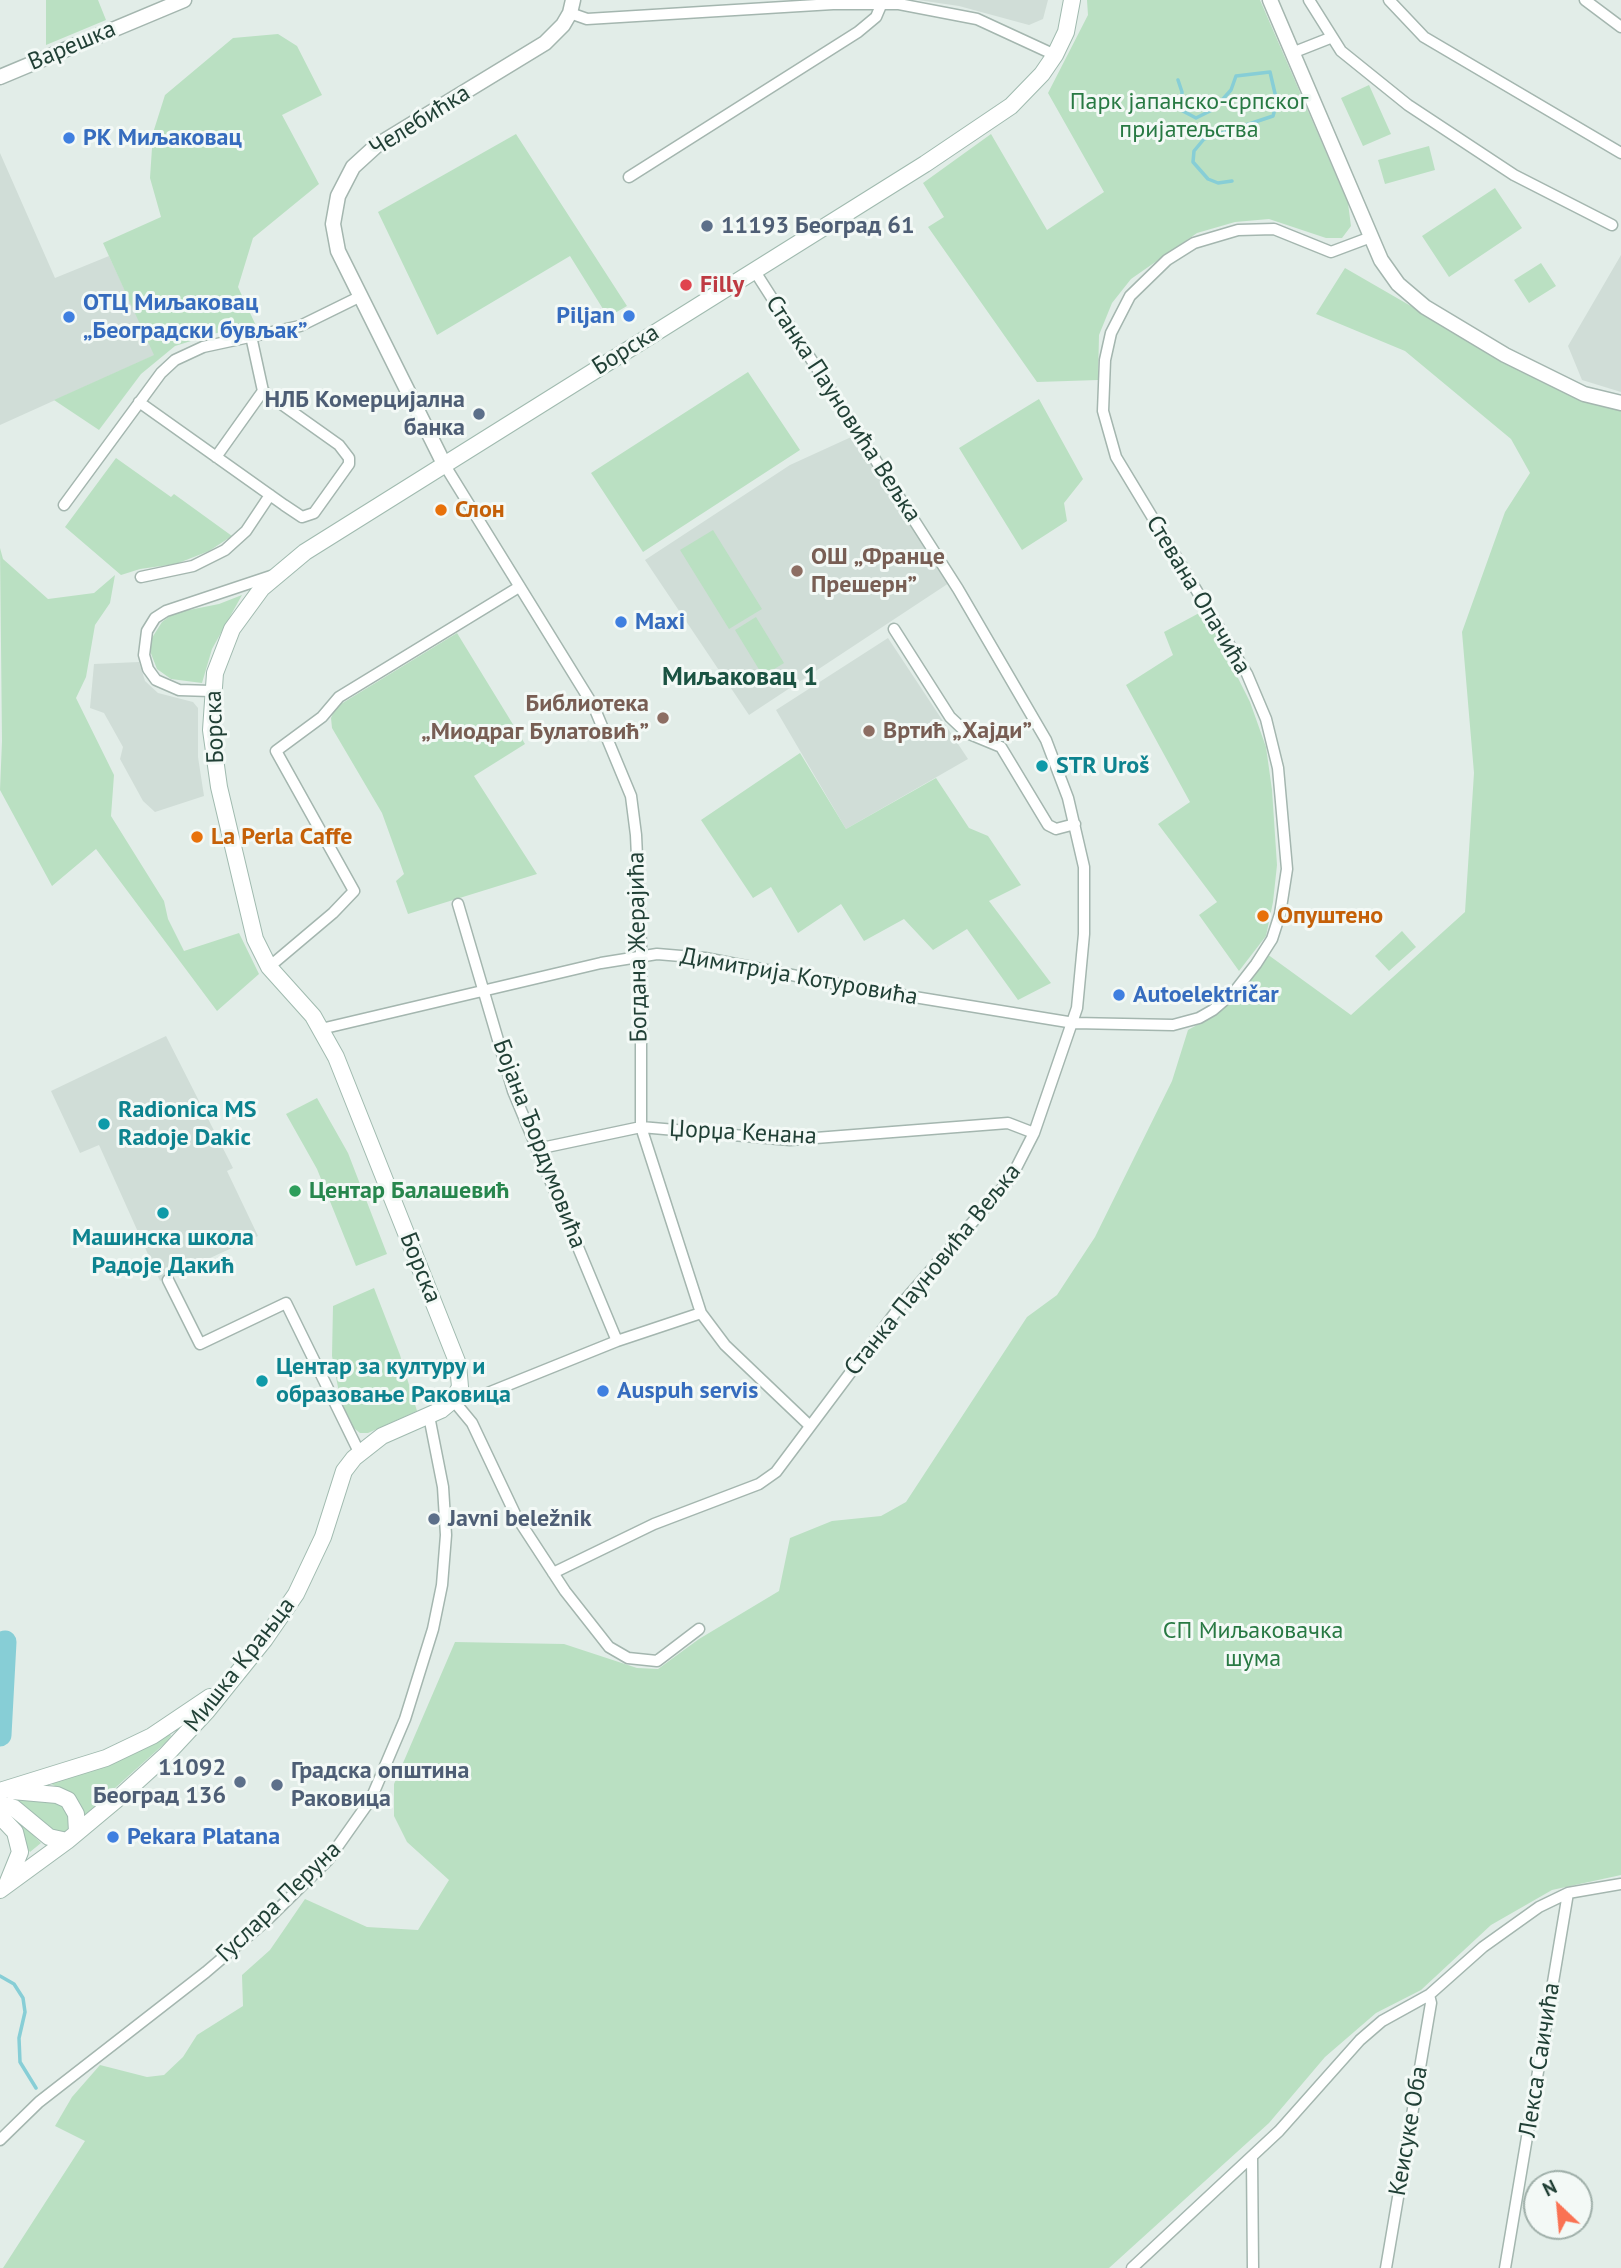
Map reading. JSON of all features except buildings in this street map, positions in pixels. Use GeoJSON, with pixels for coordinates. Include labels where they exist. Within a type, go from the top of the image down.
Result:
{"type":"FeatureCollection","features":[{"type":"Feature","properties":{"kind":"main road","name":"Борска"},"geometry":{"type":"LineString","coordinates":[[456,1397],[461,1380],[458,1364],[342,1070],[321,1029],[270,967],[255,939],[219,787],[211,730],[211,691],[220,655],[232,629],[250,602],[277,573],[444,464],[925,164],[1011,106],[1037,80],[1055,55],[1066,32],[1072,0]]}},
{"type":"Feature","properties":{"kind":"main road","name":"Мишка Крањца"},"geometry":{"type":"LineString","coordinates":[[3,1888],[72,1837],[166,1755],[232,1680],[296,1594],[323,1537],[344,1471],[359,1452],[382,1436],[429,1416],[456,1397]]}},
{"type":"Feature","properties":{"kind":"main road"},"geometry":{"type":"LineString","coordinates":[[1,1795],[80,1768],[134,1745],[189,1713],[232,1680]]}},
{"type":"Feature","properties":{"kind":"main road"},"geometry":{"type":"LineString","coordinates":[[1,1795],[63,1797],[74,1808],[72,1837],[49,1837],[1,1795]]}},
{"type":"Feature","properties":{"kind":"main road"},"geometry":{"type":"LineString","coordinates":[[0,1816],[15,1832],[20,1852],[3,1888]]}},
{"type":"Feature","properties":{"kind":"street","name":"Варешка"},"geometry":{"type":"LineString","coordinates":[[0,77],[184,0]]}},
{"type":"Feature","properties":{"kind":"street"},"geometry":{"type":"LineString","coordinates":[[1270,0],[1371,237],[1389,273],[1425,307],[1534,370],[1584,394],[1621,403]]}},
{"type":"Feature","properties":{"kind":"street"},"geometry":{"type":"LineString","coordinates":[[1309,0],[1330,38],[1354,64],[1489,159],[1612,225]]}},
{"type":"Feature","properties":{"kind":"street"},"geometry":{"type":"LineString","coordinates":[[1389,0],[1424,37],[1621,153]]}},
{"type":"Feature","properties":{"kind":"street"},"geometry":{"type":"LineString","coordinates":[[1585,0],[1621,27]]}},
{"type":"Feature","properties":{"kind":"street"},"geometry":{"type":"LineString","coordinates":[[629,177],[858,32],[876,17],[882,3]]}},
{"type":"Feature","properties":{"kind":"street"},"geometry":{"type":"LineString","coordinates":[[572,7],[587,19],[882,3],[958,13],[1000,28],[1055,55]]}},
{"type":"Feature","properties":{"kind":"street","name":"Челебићка"},"geometry":{"type":"LineString","coordinates":[[444,464],[338,251],[333,224],[338,196],[353,167],[387,138],[535,50],[550,38],[572,7]]}},
{"type":"Feature","properties":{"kind":"street"},"geometry":{"type":"LineString","coordinates":[[1292,54],[1330,38]]}},
{"type":"Feature","properties":{"kind":"street","name":"Стевана Опачића"},"geometry":{"type":"LineString","coordinates":[[1074,1023],[1173,1025],[1199,1018],[1213,1010],[1246,978],[1272,939],[1280,914],[1287,869],[1277,761],[1258,698],[1223,632],[1142,501],[1111,445],[1103,401],[1105,360],[1111,333],[1122,308],[1140,284],[1180,251],[1209,236],[1238,229],[1274,229],[1331,252],[1371,237]]}},
{"type":"Feature","properties":{"kind":"street","name":"Станка Пауновића Вељка"},"geometry":{"type":"LineString","coordinates":[[553,1573],[654,1524],[767,1480],[781,1466],[904,1301],[1006,1186],[1034,1133],[1074,1023],[1086,896],[1084,867],[1053,756],[1031,710],[858,430],[754,270]]}},
{"type":"Feature","properties":{"kind":"street"},"geometry":{"type":"LineString","coordinates":[[64,505],[161,373],[175,360],[203,347],[300,326],[359,297]]}},
{"type":"Feature","properties":{"kind":"street"},"geometry":{"type":"LineString","coordinates":[[139,402],[302,517],[309,516],[349,464],[349,458],[339,445],[262,391],[251,336]]}},
{"type":"Feature","properties":{"kind":"street"},"geometry":{"type":"LineString","coordinates":[[216,457],[262,391]]}},
{"type":"Feature","properties":{"kind":"street","name":"Богдана Жерајића"},"geometry":{"type":"LineString","coordinates":[[444,464],[594,707],[631,796],[636,835],[641,956],[640,1127],[701,1312],[725,1345],[810,1426]]}},
{"type":"Feature","properties":{"kind":"street"},"geometry":{"type":"LineString","coordinates":[[141,577],[192,566],[225,550],[246,531],[270,495]]}},
{"type":"Feature","properties":{"kind":"street"},"geometry":{"type":"LineString","coordinates":[[211,691],[179,690],[160,683],[152,676],[144,650],[150,626],[166,611],[277,573]]}},
{"type":"Feature","properties":{"kind":"street"},"geometry":{"type":"LineString","coordinates":[[270,967],[334,913],[354,891],[276,751],[322,718],[339,697],[519,587]]}},
{"type":"Feature","properties":{"kind":"street"},"geometry":{"type":"LineString","coordinates":[[894,629],[950,717],[967,733],[1001,747],[1048,825],[1056,829],[1074,824]]}},
{"type":"Feature","properties":{"kind":"street","name":"Бојана Ђордумовића"},"geometry":{"type":"LineString","coordinates":[[458,904],[504,1065],[617,1341]]}},
{"type":"Feature","properties":{"kind":"street","name":"Димитрија Котуровића"},"geometry":{"type":"LineString","coordinates":[[321,1029],[641,956],[666,954],[705,958],[853,987],[1074,1023]]}},
{"type":"Feature","properties":{"kind":"street","name":"Џорџа Кенана"},"geometry":{"type":"LineString","coordinates":[[537,1149],[640,1127],[790,1140],[1009,1123],[1034,1133]]}},
{"type":"Feature","properties":{"kind":"street"},"geometry":{"type":"LineString","coordinates":[[168,1280],[200,1344],[286,1303],[359,1452]]}},
{"type":"Feature","properties":{"kind":"street","name":"Мишка Крањца"},"geometry":{"type":"LineString","coordinates":[[456,1397],[483,1395],[617,1341],[701,1312]]}},
{"type":"Feature","properties":{"kind":"street"},"geometry":{"type":"LineString","coordinates":[[456,1397],[472,1423],[508,1501],[553,1573],[609,1647],[628,1658],[657,1661],[699,1629]]}},
{"type":"Feature","properties":{"kind":"street","name":"Гуслара Перуна"},"geometry":{"type":"LineString","coordinates":[[0,2140],[39,2102],[251,1934],[328,1860],[371,1799],[405,1719],[424,1660],[442,1585],[446,1535],[443,1488],[429,1416]]}},
{"type":"Feature","properties":{"kind":"street"},"geometry":{"type":"LineString","coordinates":[[1132,2268],[1252,2157],[1360,2040],[1391,2016],[1429,1995],[1483,1947],[1539,1907],[1568,1893],[1621,1884]]}},
{"type":"Feature","properties":{"kind":"street","name":"Лекса Саичића"},"geometry":{"type":"LineString","coordinates":[[1505,2268],[1568,1893]]}},
{"type":"Feature","properties":{"kind":"street","name":"Кеисуке Оба"},"geometry":{"type":"LineString","coordinates":[[1386,2268],[1432,2003],[1429,1995]]}},
{"type":"Feature","properties":{"kind":"street"},"geometry":{"type":"LineString","coordinates":[[1252,2157],[1253,2268]]}},
{"type":"Feature","properties":{"kind":"shaded area"},"geometry":{"type":"Polygon","coordinates":[[[918,0],[1048,0],[1043,19],[1029,25],[959,6],[918,0]]]}},
{"type":"Feature","properties":{"kind":"shaded area","name":"ОТЦ Миљаковац „Београдски бувљак”"},"geometry":{"type":"Polygon","coordinates":[[[0,153],[55,278],[109,256],[155,355],[0,425],[0,153]]]}},
{"type":"Feature","properties":{"kind":"shaded area"},"geometry":{"type":"Polygon","coordinates":[[[1621,255],[1621,392],[1582,380],[1568,346],[1621,255]]]}},
{"type":"Feature","properties":{"kind":"shaded area","name":"ОШ „Франце Прешерн”"},"geometry":{"type":"Polygon","coordinates":[[[860,433],[949,583],[749,715],[645,560],[790,465],[860,433]]]}},
{"type":"Feature","properties":{"kind":"shaded area","name":"Вртић „Хајди”"},"geometry":{"type":"Polygon","coordinates":[[[888,638],[968,759],[846,829],[776,710],[888,638]]]}},
{"type":"Feature","properties":{"kind":"shaded area"},"geometry":{"type":"Polygon","coordinates":[[[139,662],[145,681],[158,693],[193,702],[198,708],[198,757],[204,796],[155,812],[143,801],[120,759],[123,747],[104,713],[90,708],[94,664],[139,662]]]}},
{"type":"Feature","properties":{"kind":"shaded area"},"geometry":{"type":"Polygon","coordinates":[[[166,1036],[233,1168],[227,1171],[258,1236],[160,1281],[99,1145],[80,1153],[51,1091],[166,1036]]]}},
{"type":"Feature","properties":{"kind":"green space"},"geometry":{"type":"Polygon","coordinates":[[[46,0],[98,0],[106,20],[46,45],[46,0]]]}},
{"type":"Feature","properties":{"kind":"green space","name":"Парк јапанско-српског пријатељства"},"geometry":{"type":"Polygon","coordinates":[[[1087,0],[1260,0],[1348,203],[1351,226],[1342,238],[1326,238],[1269,219],[1235,222],[1197,233],[1131,279],[1112,303],[1099,335],[1098,380],[1037,382],[928,227],[944,217],[923,183],[991,134],[1047,230],[1104,192],[1048,93],[1088,15],[1087,0]]]}},
{"type":"Feature","properties":{"kind":"green space"},"geometry":{"type":"Polygon","coordinates":[[[278,34],[297,46],[322,95],[282,115],[319,184],[253,238],[238,287],[258,330],[236,327],[175,346],[141,374],[99,430],[54,400],[154,355],[103,243],[161,217],[150,178],[153,133],[165,95],[233,38],[278,34]]]}},
{"type":"Feature","properties":{"kind":"green space"},"geometry":{"type":"Polygon","coordinates":[[[1369,85],[1391,134],[1363,146],[1341,98],[1369,85]]]}},
{"type":"Feature","properties":{"kind":"green space"},"geometry":{"type":"Polygon","coordinates":[[[516,134],[627,306],[608,317],[570,256],[437,335],[378,212],[516,134]]]}},
{"type":"Feature","properties":{"kind":"green space"},"geometry":{"type":"Polygon","coordinates":[[[1429,146],[1435,170],[1385,184],[1378,160],[1429,146]]]}},
{"type":"Feature","properties":{"kind":"green space"},"geometry":{"type":"Polygon","coordinates":[[[1495,188],[1522,228],[1449,277],[1422,236],[1495,188]]]}},
{"type":"Feature","properties":{"kind":"green space"},"geometry":{"type":"Polygon","coordinates":[[[1541,263],[1556,286],[1529,303],[1514,280],[1541,263]]]}},
{"type":"Feature","properties":{"kind":"green space","name":"СП Миљаковачка шума"},"geometry":{"type":"Polygon","coordinates":[[[1345,268],[1546,384],[1621,411],[1621,1875],[1552,1890],[1491,1925],[1421,1990],[1376,2013],[1325,2057],[1269,2123],[1109,2268],[3,2268],[85,2141],[55,2126],[72,2097],[100,2065],[147,2077],[164,2075],[183,2057],[197,2035],[243,2006],[242,1975],[270,1950],[305,1899],[367,1927],[418,1930],[449,1880],[407,1842],[394,1816],[394,1784],[455,1642],[564,1644],[637,1668],[658,1669],[699,1639],[779,1591],[790,1538],[832,1521],[881,1516],[906,1502],[1027,1317],[1057,1295],[1095,1237],[1172,1081],[1188,1030],[1218,1013],[1244,990],[1267,954],[1351,1015],[1465,912],[1474,773],[1462,632],[1505,512],[1530,473],[1511,439],[1405,351],[1316,314],[1345,268]]]}},
{"type":"Feature","properties":{"kind":"green space"},"geometry":{"type":"Polygon","coordinates":[[[748,372],[800,450],[643,552],[591,473],[748,372]]]}},
{"type":"Feature","properties":{"kind":"green space"},"geometry":{"type":"Polygon","coordinates":[[[1039,399],[1083,479],[1064,503],[1067,521],[1022,550],[959,448],[1039,399]]]}},
{"type":"Feature","properties":{"kind":"green space"},"geometry":{"type":"Polygon","coordinates":[[[116,458],[171,497],[174,494],[232,536],[209,551],[176,564],[140,569],[121,575],[65,527],[116,458]]]}},
{"type":"Feature","properties":{"kind":"green space"},"geometry":{"type":"Polygon","coordinates":[[[713,530],[762,609],[729,629],[680,550],[713,530]]]}},
{"type":"Feature","properties":{"kind":"green space"},"geometry":{"type":"Polygon","coordinates":[[[0,548],[3,559],[48,599],[94,593],[115,575],[110,603],[95,625],[86,677],[76,698],[114,775],[111,816],[164,901],[168,919],[184,951],[239,933],[259,974],[217,1011],[96,849],[52,886],[0,790],[0,548]]]}},
{"type":"Feature","properties":{"kind":"green space"},"geometry":{"type":"Polygon","coordinates":[[[242,595],[212,649],[202,683],[171,679],[157,669],[150,651],[150,641],[162,622],[174,613],[219,604],[242,595]]]}},
{"type":"Feature","properties":{"kind":"green space"},"geometry":{"type":"Polygon","coordinates":[[[1201,612],[1208,618],[1250,702],[1266,747],[1272,790],[1277,865],[1273,902],[1266,936],[1239,971],[1199,915],[1217,902],[1158,824],[1190,802],[1126,685],[1173,655],[1164,632],[1201,612]]]}},
{"type":"Feature","properties":{"kind":"green space"},"geometry":{"type":"Polygon","coordinates":[[[756,617],[784,663],[763,676],[735,630],[756,617]]]}},
{"type":"Feature","properties":{"kind":"green space"},"geometry":{"type":"Polygon","coordinates":[[[457,633],[525,744],[474,776],[537,874],[408,914],[396,881],[404,874],[382,813],[332,728],[331,718],[336,707],[457,633]]]}},
{"type":"Feature","properties":{"kind":"green space"},"geometry":{"type":"Polygon","coordinates":[[[800,753],[846,829],[936,778],[969,828],[988,836],[1021,885],[989,901],[1051,983],[1018,1000],[967,929],[933,950],[904,919],[864,941],[841,904],[798,933],[771,887],[753,898],[701,820],[800,753]]]}},
{"type":"Feature","properties":{"kind":"green space"},"geometry":{"type":"Polygon","coordinates":[[[1402,931],[1416,947],[1389,971],[1375,956],[1402,931]]]}},
{"type":"Feature","properties":{"kind":"green space"},"geometry":{"type":"Polygon","coordinates":[[[317,1098],[348,1153],[387,1254],[356,1266],[317,1169],[286,1114],[317,1098]]]}},
{"type":"Feature","properties":{"kind":"green space"},"geometry":{"type":"Polygon","coordinates":[[[374,1288],[400,1355],[417,1411],[368,1433],[360,1433],[350,1425],[341,1403],[332,1356],[333,1306],[374,1288]]]}},
{"type":"Feature","properties":{"kind":"green space"},"geometry":{"type":"Polygon","coordinates":[[[169,1732],[171,1736],[164,1744],[85,1815],[72,1794],[51,1784],[169,1732]]]}},
{"type":"Feature","properties":{"kind":"green space"},"geometry":{"type":"Polygon","coordinates":[[[7,1796],[53,1799],[71,1811],[69,1830],[63,1833],[47,1830],[7,1796]]]}},
{"type":"Feature","properties":{"kind":"green space"},"geometry":{"type":"Polygon","coordinates":[[[24,1826],[41,1843],[30,1852],[25,1846],[24,1826]]]}},
{"type":"Feature","properties":{"kind":"waterway"},"geometry":{"type":"LineString","coordinates":[[1178,80],[1182,92],[1181,110],[1196,118],[1214,109],[1231,90],[1236,76],[1270,72],[1277,102],[1273,116],[1204,139],[1194,151],[1193,162],[1208,179],[1218,183],[1232,181]]}},
{"type":"Feature","properties":{"kind":"waterway"},"geometry":{"type":"LineString","coordinates":[[0,1735],[5,1642]]}},
{"type":"Feature","properties":{"kind":"waterway"},"geometry":{"type":"LineString","coordinates":[[0,1976],[14,1984],[23,1998],[25,2012],[19,2038],[20,2062],[36,2088]]}},
{"type":"Feature","properties":{"kind":"place","name":"РК Миљаковац"},"geometry":{"type":"Point","coordinates":[69,138]}},
{"type":"Feature","properties":{"kind":"place","name":"11193 Београд 61"},"geometry":{"type":"Point","coordinates":[707,226]}},
{"type":"Feature","properties":{"kind":"place","name":"Filly"},"geometry":{"type":"Point","coordinates":[686,285]}},
{"type":"Feature","properties":{"kind":"place","name":"Piljan"},"geometry":{"type":"Point","coordinates":[629,316]}},
{"type":"Feature","properties":{"kind":"place","name":"ОТЦ Миљаковац „Београдски бувљак”"},"geometry":{"type":"Point","coordinates":[69,317]}},
{"type":"Feature","properties":{"kind":"place","name":"НЛБ Комерцијална банка"},"geometry":{"type":"Point","coordinates":[479,414]}},
{"type":"Feature","properties":{"kind":"place","name":"Слон"},"geometry":{"type":"Point","coordinates":[441,510]}},
{"type":"Feature","properties":{"kind":"place","name":"ОШ „Франце Прешерн”"},"geometry":{"type":"Point","coordinates":[797,571]}},
{"type":"Feature","properties":{"kind":"place","name":"Maxi"},"geometry":{"type":"Point","coordinates":[621,622]}},
{"type":"Feature","properties":{"kind":"place","name":"Библиотека „Миодраг Булатовић”"},"geometry":{"type":"Point","coordinates":[663,718]}},
{"type":"Feature","properties":{"kind":"place","name":"Вртић „Хајди”"},"geometry":{"type":"Point","coordinates":[869,731]}},
{"type":"Feature","properties":{"kind":"place","name":"STR Uroš"},"geometry":{"type":"Point","coordinates":[1042,766]}},
{"type":"Feature","properties":{"kind":"place","name":"La Perla Caffe"},"geometry":{"type":"Point","coordinates":[197,837]}},
{"type":"Feature","properties":{"kind":"place","name":"Опуштено"},"geometry":{"type":"Point","coordinates":[1263,916]}},
{"type":"Feature","properties":{"kind":"place","name":"Autoelektričar"},"geometry":{"type":"Point","coordinates":[1119,995]}},
{"type":"Feature","properties":{"kind":"place","name":"Radionica MS Radoje Dakic"},"geometry":{"type":"Point","coordinates":[104,1124]}},
{"type":"Feature","properties":{"kind":"place","name":"Центар Балашевић"},"geometry":{"type":"Point","coordinates":[295,1191]}},
{"type":"Feature","properties":{"kind":"place","name":"Машинска школа Радоје Дакић"},"geometry":{"type":"Point","coordinates":[163,1213]}},
{"type":"Feature","properties":{"kind":"place","name":"Центар за културу и образовање Раковица"},"geometry":{"type":"Point","coordinates":[262,1381]}},
{"type":"Feature","properties":{"kind":"place","name":"Auspuh servis"},"geometry":{"type":"Point","coordinates":[603,1391]}},
{"type":"Feature","properties":{"kind":"place","name":"Javni beležnik"},"geometry":{"type":"Point","coordinates":[434,1519]}},
{"type":"Feature","properties":{"kind":"place","name":"11092 Београд 136"},"geometry":{"type":"Point","coordinates":[240,1782]}},
{"type":"Feature","properties":{"kind":"place","name":"Градска општина Раковица"},"geometry":{"type":"Point","coordinates":[277,1785]}},
{"type":"Feature","properties":{"kind":"place","name":"Pekara Platana"},"geometry":{"type":"Point","coordinates":[113,1837]}},
{"type":"Feature","properties":{"kind":"district","name":"Миљаковац 1"},"geometry":{"type":"Point","coordinates":[740,678]}}]}
